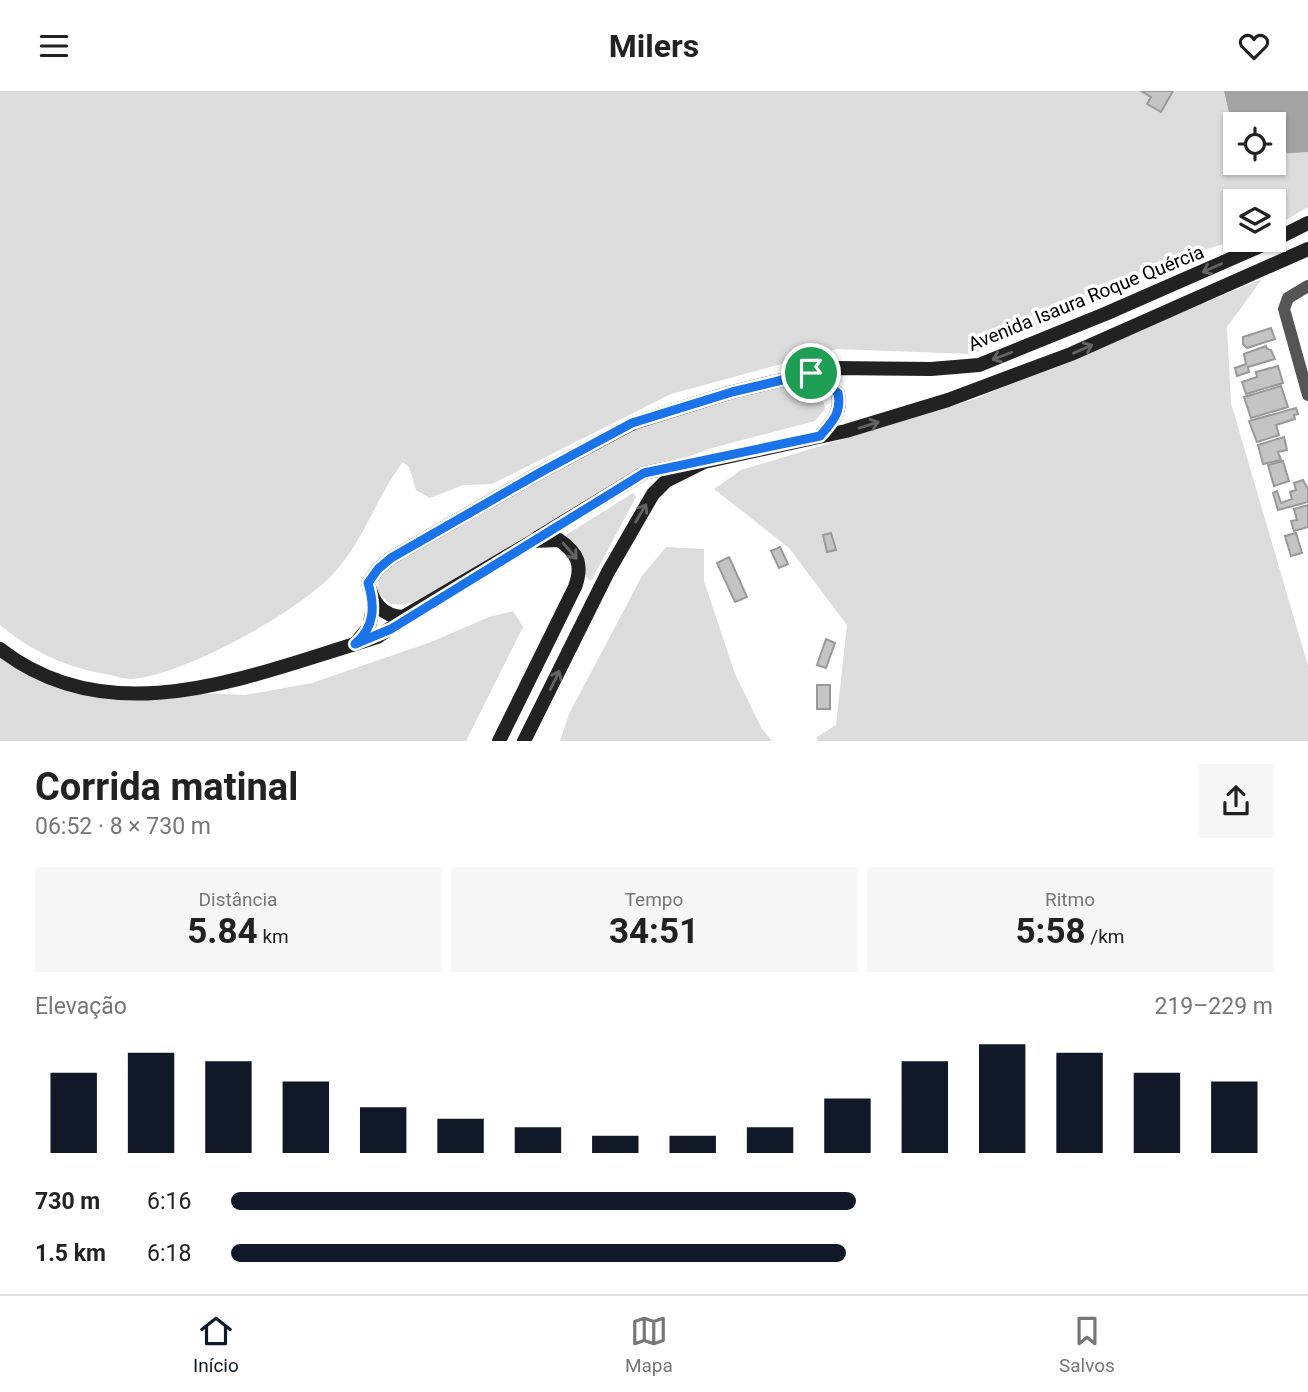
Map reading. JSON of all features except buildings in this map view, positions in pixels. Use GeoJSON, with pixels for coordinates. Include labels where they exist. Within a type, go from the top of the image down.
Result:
{"type":"FeatureCollection","features":[{"type":"Feature","properties":{"kind":"main road","name":"Avenida Isaura Roque Quércia"},"geometry":{"type":"LineString","coordinates":[[1286,234],[1308,223]]}},
{"type":"Feature","properties":{"kind":"main road"},"geometry":{"type":"LineString","coordinates":[[0,649],[52,679],[99,691],[156,694],[216,686],[355,644],[377,637],[644,473],[846,431],[948,400],[1071,354],[1308,249]]}},
{"type":"Feature","properties":{"kind":"main road","name":"Avenida Isaura Roque Quércia"},"geometry":{"type":"LineString","coordinates":[[374,603],[368,583],[378,569],[391,558],[621,429],[687,404],[832,368],[932,369],[979,365],[1247,252]]}},
{"type":"Feature","properties":{"kind":"main road"},"geometry":{"type":"LineString","coordinates":[[811,373],[838,393],[841,406],[834,420],[820,436]]}},
{"type":"Feature","properties":{"kind":"main road"},"geometry":{"type":"LineString","coordinates":[[524,741],[608,572],[653,494],[666,481],[704,462]]}},
{"type":"Feature","properties":{"kind":"main road"},"geometry":{"type":"LineString","coordinates":[[499,741],[579,577],[577,556],[570,548],[559,540],[533,541]]}},
{"type":"Feature","properties":{"kind":"main road"},"geometry":{"type":"LineString","coordinates":[[355,644],[369,627],[374,603],[395,617],[412,615]]}},
{"type":"Feature","properties":{"kind":"street"},"geometry":{"type":"LineString","coordinates":[[1308,286],[1288,298],[1284,309],[1308,395]]}},
{"type":"Feature","properties":{"kind":"shaded area"},"geometry":{"type":"Polygon","coordinates":[[[0,91],[1224,91],[1229,112],[1223,112],[1223,175],[1286,175],[1286,154],[1308,152],[1308,207],[1286,220],[1286,189],[1223,189],[1223,244],[1180,257],[1071,315],[972,354],[837,349],[671,394],[492,484],[463,485],[430,498],[416,490],[409,467],[403,462],[353,548],[333,574],[294,606],[267,623],[238,640],[179,667],[131,679],[90,671],[36,650],[0,625],[0,91]]]}},
{"type":"Feature","properties":{"kind":"shaded area"},"geometry":{"type":"Polygon","coordinates":[[[1224,91],[1308,91],[1308,152],[1286,154],[1286,112],[1229,112],[1224,91]]]}},
{"type":"Feature","properties":{"kind":"shaded area"},"geometry":{"type":"Polygon","coordinates":[[[1262,279],[1227,327],[1231,403],[1308,666],[1308,741],[817,741],[817,737],[836,725],[847,625],[789,548],[714,489],[741,470],[972,400],[1262,279]]]}},
{"type":"Feature","properties":{"kind":"shaded area"},"geometry":{"type":"Polygon","coordinates":[[[801,380],[821,389],[825,409],[815,421],[712,448],[679,460],[411,603],[391,603],[383,598],[377,589],[381,571],[513,494],[660,416],[801,380]]]}},
{"type":"Feature","properties":{"kind":"shaded area"},"geometry":{"type":"Polygon","coordinates":[[[633,493],[636,497],[591,581],[582,574],[566,535],[633,493]]]}},
{"type":"Feature","properties":{"kind":"shaded area"},"geometry":{"type":"Polygon","coordinates":[[[666,547],[704,549],[704,581],[735,674],[762,729],[772,741],[560,741],[569,714],[642,576],[666,547]]]}},
{"type":"Feature","properties":{"kind":"shaded area"},"geometry":{"type":"Polygon","coordinates":[[[513,611],[523,627],[466,741],[0,741],[0,649],[52,679],[181,692],[245,695],[312,683],[431,642],[489,617],[513,611]]]}},
{"type":"Feature","properties":{"kind":"route"},"geometry":{"type":"LineString","coordinates":[[811,373],[830,384],[838,393],[841,406],[834,420],[820,436],[644,473],[400,624],[377,637],[355,644],[363,638],[373,616],[374,603],[368,583],[378,569],[391,558],[632,423],[732,392],[811,373]]}}]}
